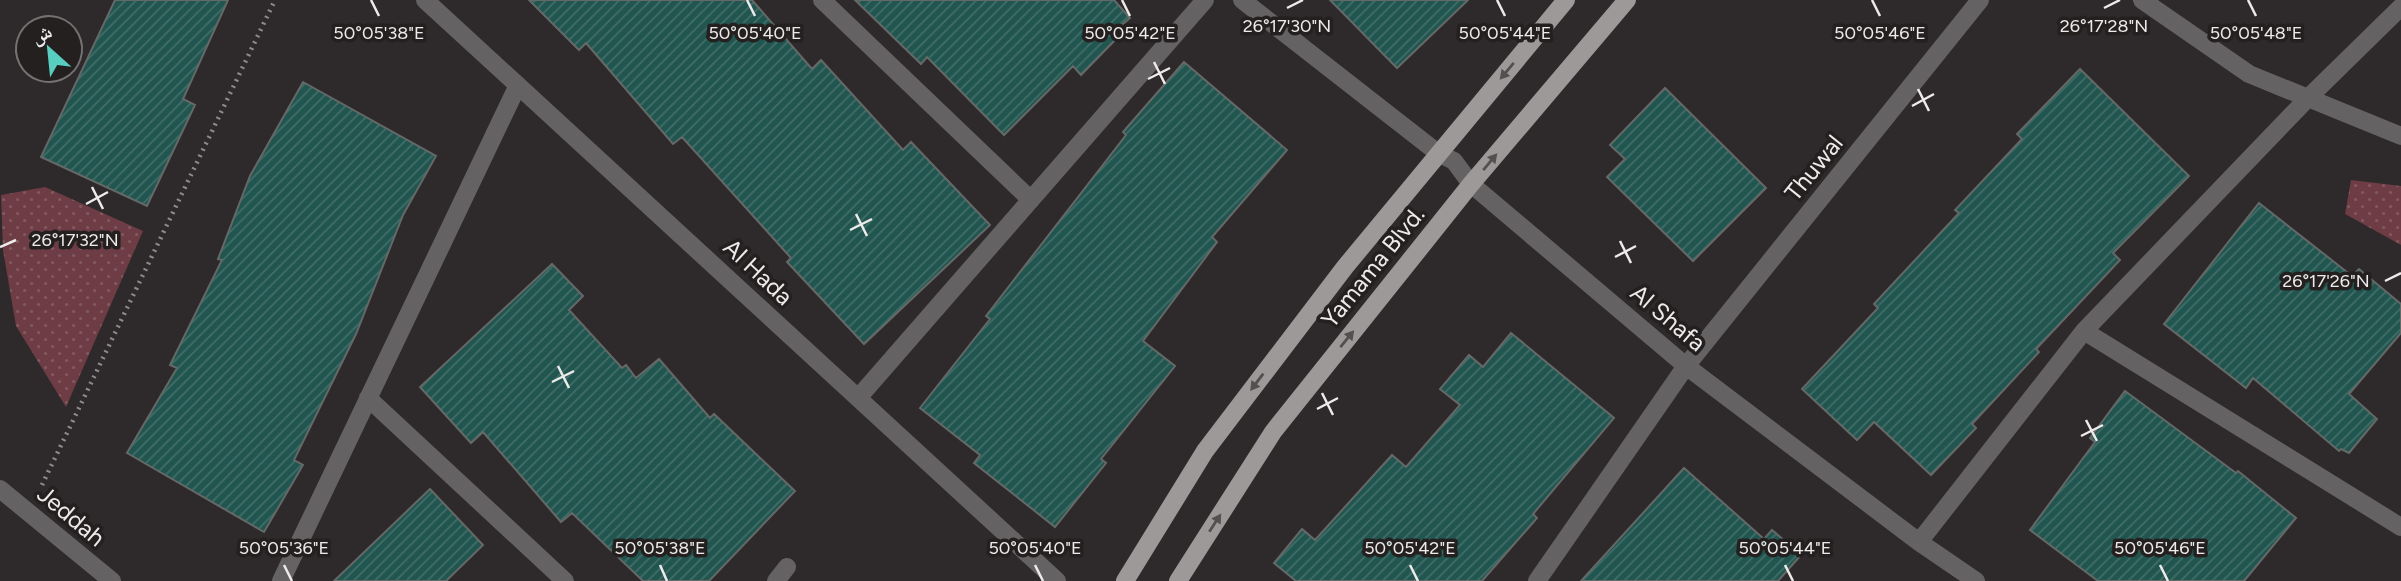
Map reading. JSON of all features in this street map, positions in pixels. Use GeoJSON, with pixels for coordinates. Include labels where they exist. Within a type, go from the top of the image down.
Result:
{"type":"FeatureCollection","features":[{"type":"Feature","properties":{"kind":"main road","name":"Yamama Blvd."},"geometry":{"type":"LineString","coordinates":[[1125,581],[1205,451],[1345,267],[1566,0]]}},
{"type":"Feature","properties":{"kind":"main road","name":"Yamama Blvd."},"geometry":{"type":"LineString","coordinates":[[1178,581],[1273,432],[1471,184],[1627,0]]}},
{"type":"Feature","properties":{"kind":"street","name":"Al Hada"},"geometry":{"type":"LineString","coordinates":[[425,0],[1057,581]]}},
{"type":"Feature","properties":{"kind":"street"},"geometry":{"type":"LineString","coordinates":[[822,0],[1031,200]]}},
{"type":"Feature","properties":{"kind":"street"},"geometry":{"type":"LineString","coordinates":[[859,398],[1205,0]]}},
{"type":"Feature","properties":{"kind":"street","name":"Al Shafa"},"geometry":{"type":"LineString","coordinates":[[1242,0],[1438,153],[1454,161],[1471,184],[1686,366],[1919,542],[1976,581]]}},
{"type":"Feature","properties":{"kind":"street","name":"Thuwal"},"geometry":{"type":"LineString","coordinates":[[1537,581],[1686,366],[1980,0]]}},
{"type":"Feature","properties":{"kind":"street"},"geometry":{"type":"LineString","coordinates":[[2142,0],[2249,74],[2401,136]]}},
{"type":"Feature","properties":{"kind":"street"},"geometry":{"type":"LineString","coordinates":[[1919,542],[2084,331],[2308,98],[2401,7]]}},
{"type":"Feature","properties":{"kind":"street"},"geometry":{"type":"LineString","coordinates":[[281,581],[517,85]]}},
{"type":"Feature","properties":{"kind":"street"},"geometry":{"type":"LineString","coordinates":[[2084,331],[2401,527]]}},
{"type":"Feature","properties":{"kind":"street"},"geometry":{"type":"LineString","coordinates":[[368,398],[565,581]]}},
{"type":"Feature","properties":{"kind":"street","name":"Jeddah"},"geometry":{"type":"LineString","coordinates":[[0,489],[112,581]]}},
{"type":"Feature","properties":{"kind":"path"},"geometry":{"type":"LineString","coordinates":[[29,512],[275,0]]}},
{"type":"Feature","properties":{"kind":"shaded area"},"geometry":{"type":"Polygon","coordinates":[[[2351,180],[2401,186],[2401,245],[2345,214],[2351,180]]]}},
{"type":"Feature","properties":{"kind":"shaded area"},"geometry":{"type":"Polygon","coordinates":[[[45,187],[143,231],[66,407],[16,326],[3,250],[1,195],[45,187]]]}},
{"type":"Feature","properties":{"kind":"building"},"geometry":{"type":"Polygon","coordinates":[[[115,0],[228,0],[183,99],[195,105],[147,206],[41,157],[75,84],[84,84],[84,66],[115,0]]]}},
{"type":"Feature","properties":{"kind":"building"},"geometry":{"type":"Polygon","coordinates":[[[529,0],[752,0],[812,69],[821,60],[903,150],[911,142],[990,225],[864,344],[787,262],[791,258],[682,137],[673,144],[586,43],[579,50],[529,0]]]}},
{"type":"Feature","properties":{"kind":"building"},"geometry":{"type":"Polygon","coordinates":[[[855,0],[1114,0],[1130,18],[1114,32],[1119,36],[1081,75],[1073,66],[1004,135],[927,57],[921,64],[855,0]]]}},
{"type":"Feature","properties":{"kind":"building"},"geometry":{"type":"Polygon","coordinates":[[[1330,0],[1468,0],[1397,68],[1330,0]]]}},
{"type":"Feature","properties":{"kind":"building"},"geometry":{"type":"Polygon","coordinates":[[[1184,62],[1287,150],[1212,237],[1217,242],[1143,341],[1175,366],[1101,459],[1106,463],[1055,527],[974,463],[980,455],[920,408],[990,319],[986,316],[1126,135],[1123,132],[1184,62]]]}},
{"type":"Feature","properties":{"kind":"building"},"geometry":{"type":"Polygon","coordinates":[[[2080,69],[2189,176],[2113,253],[2120,260],[2036,349],[2039,352],[1972,424],[1976,428],[1931,475],[1874,422],[1857,440],[1802,389],[1878,308],[1874,304],[1959,213],[1955,210],[2022,139],[2017,134],[2080,69]]]}},
{"type":"Feature","properties":{"kind":"building"},"geometry":{"type":"Polygon","coordinates":[[[303,82],[436,156],[403,215],[356,334],[294,460],[303,465],[264,532],[127,453],[177,368],[170,365],[222,260],[218,259],[250,176],[303,82]]]}},
{"type":"Feature","properties":{"kind":"building"},"geometry":{"type":"Polygon","coordinates":[[[1665,88],[1766,188],[1693,261],[1607,177],[1625,159],[1610,145],[1665,88]]]}},
{"type":"Feature","properties":{"kind":"building"},"geometry":{"type":"Polygon","coordinates":[[[2259,203],[2352,276],[2359,269],[2401,304],[2401,333],[2349,394],[2377,419],[2349,453],[2341,449],[2339,451],[2253,378],[2246,388],[2164,324],[2259,203]]]}},
{"type":"Feature","properties":{"kind":"building"},"geometry":{"type":"Polygon","coordinates":[[[552,264],[583,296],[569,310],[622,368],[626,365],[636,378],[659,359],[710,418],[714,414],[795,491],[709,581],[643,581],[572,513],[561,522],[483,432],[471,443],[420,387],[552,264]]]}},
{"type":"Feature","properties":{"kind":"building"},"geometry":{"type":"Polygon","coordinates":[[[1511,333],[1614,418],[1533,514],[1537,518],[1482,581],[1296,581],[1274,563],[1302,529],[1315,540],[1392,455],[1406,467],[1460,405],[1440,389],[1469,355],[1483,367],[1511,333]]]}},
{"type":"Feature","properties":{"kind":"building"},"geometry":{"type":"Polygon","coordinates":[[[2125,391],[2236,473],[2238,471],[2296,518],[2244,581],[2098,581],[2030,530],[2095,442],[2090,438],[2125,391]]]}},
{"type":"Feature","properties":{"kind":"building"},"geometry":{"type":"Polygon","coordinates":[[[1684,468],[1764,539],[1772,530],[1801,555],[1778,581],[1581,581],[1684,468]]]}},
{"type":"Feature","properties":{"kind":"building"},"geometry":{"type":"Polygon","coordinates":[[[430,489],[483,545],[446,581],[334,581],[430,489]]]}}]}
